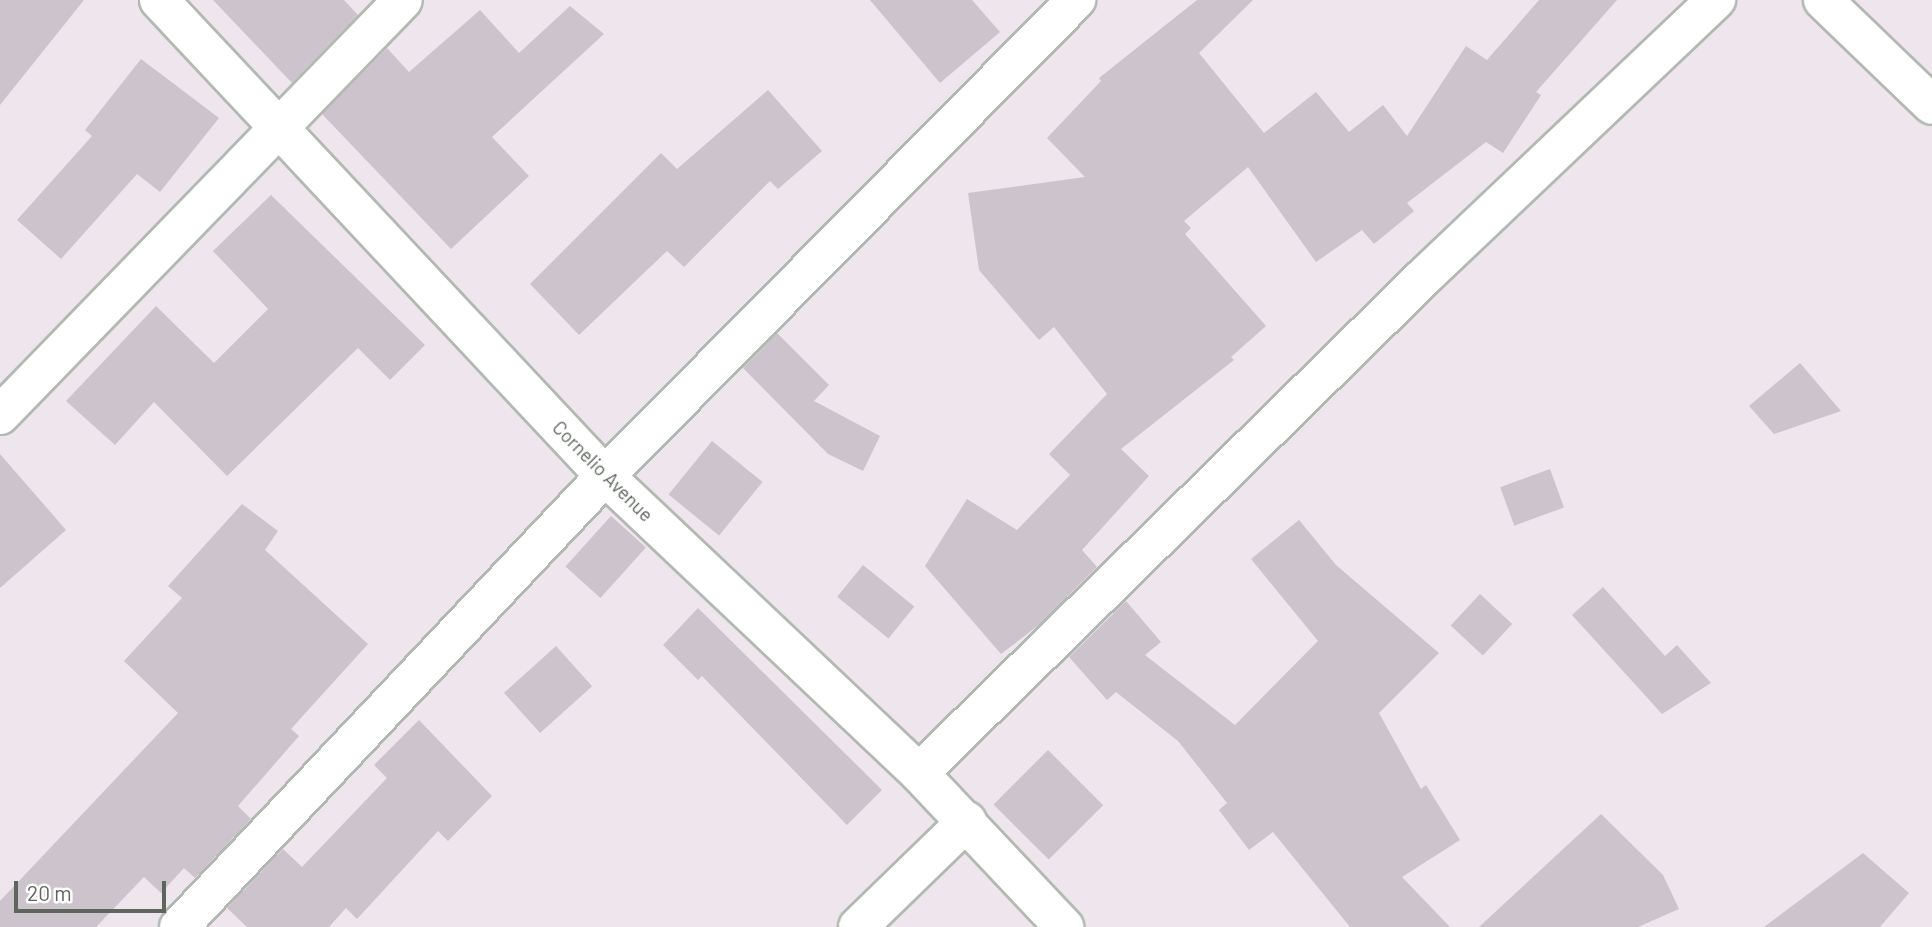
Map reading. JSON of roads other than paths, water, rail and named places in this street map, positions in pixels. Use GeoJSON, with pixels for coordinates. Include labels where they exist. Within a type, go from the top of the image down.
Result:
{"type":"FeatureCollection","features":[{"type":"Feature","properties":{"kind":"street","name":"Cornelio Avenue"},"geometry":{"type":"LineString","coordinates":[[159,0],[605,476],[919,773],[1064,927]]}},
{"type":"Feature","properties":{"kind":"street"},"geometry":{"type":"LineString","coordinates":[[0,415],[403,0]]}},
{"type":"Feature","properties":{"kind":"street"},"geometry":{"type":"LineString","coordinates":[[180,927],[605,476],[1076,0]]}},
{"type":"Feature","properties":{"kind":"street"},"geometry":{"type":"LineString","coordinates":[[919,773],[1416,285],[1716,0]]}},
{"type":"Feature","properties":{"kind":"street"},"geometry":{"type":"LineString","coordinates":[[1823,0],[1932,105]]}},
{"type":"Feature","properties":{"kind":"street"},"geometry":{"type":"LineString","coordinates":[[858,927],[967,821]]}}]}
